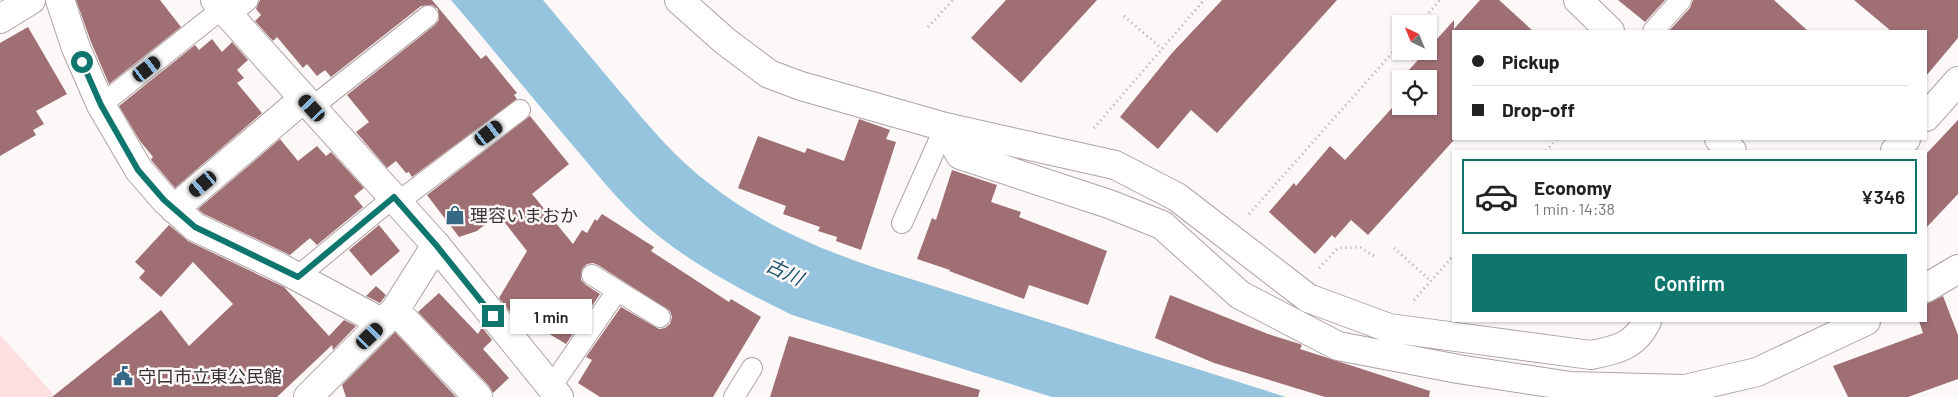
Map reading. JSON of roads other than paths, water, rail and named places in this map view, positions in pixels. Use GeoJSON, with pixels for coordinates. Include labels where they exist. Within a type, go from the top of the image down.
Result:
{"type":"FeatureCollection","features":[{"type":"Feature","properties":{"kind":"street"},"geometry":{"type":"LineString","coordinates":[[0,19],[31,0]]}},
{"type":"Feature","properties":{"kind":"street"},"geometry":{"type":"LineString","coordinates":[[60,0],[76,48],[101,105],[138,170],[164,200],[195,227],[298,277],[389,317],[478,397]]}},
{"type":"Feature","properties":{"kind":"street"},"geometry":{"type":"LineString","coordinates":[[679,0],[725,41],[769,74],[801,86],[945,127],[1115,165],[1176,197],[1308,298],[1389,328],[1591,355],[1615,351],[1640,335],[1646,322]]}},
{"type":"Feature","properties":{"kind":"street"},"geometry":{"type":"LineString","coordinates":[[1578,0],[1609,30]]}},
{"type":"Feature","properties":{"kind":"street"},"geometry":{"type":"LineString","coordinates":[[229,6],[307,104],[436,245],[555,392]]}},
{"type":"Feature","properties":{"kind":"street"},"geometry":{"type":"LineString","coordinates":[[1927,116],[1958,81]]}},
{"type":"Feature","properties":{"kind":"street"},"geometry":{"type":"LineString","coordinates":[[174,209],[307,104]]}},
{"type":"Feature","properties":{"kind":"street"},"geometry":{"type":"LineString","coordinates":[[945,127],[960,155],[1109,204],[1162,225],[1240,295],[1338,346],[1458,370],[1570,386],[1685,389],[1757,372],[1864,322]]}},
{"type":"Feature","properties":{"kind":"street"},"geometry":{"type":"LineString","coordinates":[[1896,150],[1905,140]]}},
{"type":"Feature","properties":{"kind":"street"},"geometry":{"type":"LineString","coordinates":[[315,395],[389,317],[436,245]]}},
{"type":"Feature","properties":{"kind":"street"},"geometry":{"type":"LineString","coordinates":[[1927,287],[1958,269]]}},
{"type":"Feature","properties":{"kind":"lane"},"geometry":{"type":"LineString","coordinates":[[1654,30],[1681,0]]}},
{"type":"Feature","properties":{"kind":"lane"},"geometry":{"type":"LineString","coordinates":[[101,105],[229,6]]}},
{"type":"Feature","properties":{"kind":"lane"},"geometry":{"type":"LineString","coordinates":[[307,104],[428,16]]}},
{"type":"Feature","properties":{"kind":"lane"},"geometry":{"type":"LineString","coordinates":[[298,277],[396,200],[520,110]]}},
{"type":"Feature","properties":{"kind":"lane"},"geometry":{"type":"LineString","coordinates":[[902,223],[945,127]]}},
{"type":"Feature","properties":{"kind":"lane"},"geometry":{"type":"LineString","coordinates":[[592,275],[660,317]]}},
{"type":"Feature","properties":{"kind":"lane"},"geometry":{"type":"LineString","coordinates":[[555,392],[617,291]]}},
{"type":"Feature","properties":{"kind":"lane"},"geometry":{"type":"LineString","coordinates":[[734,397],[752,368]]}},
{"type":"Feature","properties":{"kind":"water","name":"古川"},"geometry":{"type":"Polygon","coordinates":[[[451,0],[543,0],[642,118],[686,164],[730,199],[790,234],[876,268],[1286,397],[1052,397],[792,315],[708,270],[676,249],[637,218],[595,172],[451,0]]]}},
{"type":"Feature","properties":{"kind":"place","name":"理容いまおか"},"geometry":{"type":"Point","coordinates":[455,215]}},
{"type":"Feature","properties":{"kind":"place","name":"守口市立東公民館"},"geometry":{"type":"Point","coordinates":[123,376]}}]}
